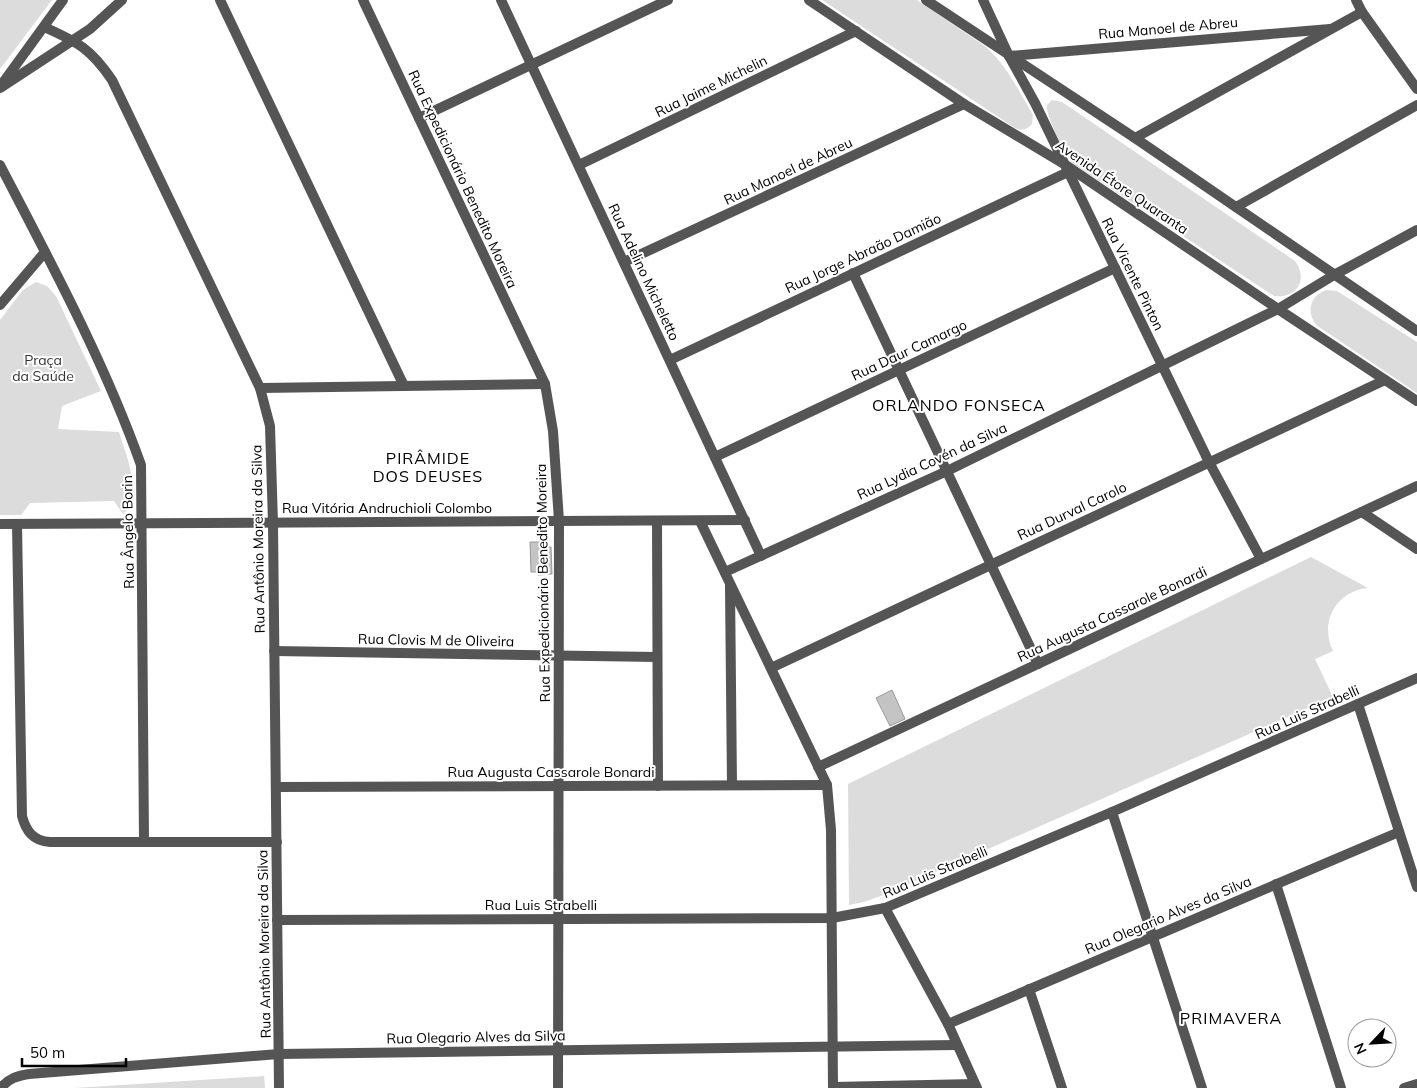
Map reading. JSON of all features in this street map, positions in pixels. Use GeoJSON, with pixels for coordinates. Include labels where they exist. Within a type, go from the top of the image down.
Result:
{"type":"FeatureCollection","features":[{"type":"Feature","properties":{"kind":"street"},"geometry":{"type":"LineString","coordinates":[[0,87],[63,0]]}},
{"type":"Feature","properties":{"kind":"street"},"geometry":{"type":"LineString","coordinates":[[0,87],[90,29],[122,0]]}},
{"type":"Feature","properties":{"kind":"street"},"geometry":{"type":"LineString","coordinates":[[220,0],[404,386]]}},
{"type":"Feature","properties":{"kind":"street","name":"Rua Expedicionário Benedito Moreira"},"geometry":{"type":"LineString","coordinates":[[363,0],[544,384],[553,431],[559,521],[558,1088]]}},
{"type":"Feature","properties":{"kind":"street","name":"Rua Adelino Micheletto"},"geometry":{"type":"LineString","coordinates":[[501,0],[761,556]]}},
{"type":"Feature","properties":{"kind":"street"},"geometry":{"type":"LineString","coordinates":[[419,118],[668,0]]}},
{"type":"Feature","properties":{"kind":"street","name":"Avenida Étore Quaranta"},"geometry":{"type":"LineString","coordinates":[[809,0],[1417,401]]}},
{"type":"Feature","properties":{"kind":"street"},"geometry":{"type":"LineString","coordinates":[[926,0],[1135,138],[1417,331]]}},
{"type":"Feature","properties":{"kind":"street","name":"Rua Vicente Pinton"},"geometry":{"type":"LineString","coordinates":[[983,0],[1209,462],[1261,559]]}},
{"type":"Feature","properties":{"kind":"street"},"geometry":{"type":"LineString","coordinates":[[1356,0],[1362,12],[1417,88]]}},
{"type":"Feature","properties":{"kind":"street"},"geometry":{"type":"LineString","coordinates":[[1135,138],[1362,12]]}},
{"type":"Feature","properties":{"kind":"street","name":"Rua Antônio Moreira da Silva"},"geometry":{"type":"LineString","coordinates":[[44,27],[74,40],[90,52],[101,63],[112,80],[260,388],[270,426],[273,523],[279,1088]]}},
{"type":"Feature","properties":{"kind":"street","name":"Rua Manoel de Abreu"},"geometry":{"type":"LineString","coordinates":[[1009,56],[1330,29]]}},
{"type":"Feature","properties":{"kind":"street","name":"Rua Jaime Michelin"},"geometry":{"type":"LineString","coordinates":[[579,166],[856,31]]}},
{"type":"Feature","properties":{"kind":"street","name":"Rua Manoel de Abreu"},"geometry":{"type":"LineString","coordinates":[[624,262],[964,104]]}},
{"type":"Feature","properties":{"kind":"street"},"geometry":{"type":"LineString","coordinates":[[1236,207],[1417,105]]}},
{"type":"Feature","properties":{"kind":"street","name":"Rua Ângelo Borin"},"geometry":{"type":"LineString","coordinates":[[0,165],[84,326],[141,465],[144,841]]}},
{"type":"Feature","properties":{"kind":"street","name":"Rua Jorge Abraão Damião"},"geometry":{"type":"LineString","coordinates":[[670,360],[853,273],[1066,168]]}},
{"type":"Feature","properties":{"kind":"street","name":"Rua Lydia Covén da Silva"},"geometry":{"type":"LineString","coordinates":[[728,577],[761,556],[947,471],[1278,309],[1334,275],[1417,230]]}},
{"type":"Feature","properties":{"kind":"street"},"geometry":{"type":"LineString","coordinates":[[0,305],[45,252]]}},
{"type":"Feature","properties":{"kind":"street","name":"Rua Daur Camargo"},"geometry":{"type":"LineString","coordinates":[[715,457],[1115,268]]}},
{"type":"Feature","properties":{"kind":"street"},"geometry":{"type":"LineString","coordinates":[[853,273],[1038,664]]}},
{"type":"Feature","properties":{"kind":"street","name":"Rua Durval Carolo"},"geometry":{"type":"LineString","coordinates":[[771,668],[1385,380]]}},
{"type":"Feature","properties":{"kind":"street"},"geometry":{"type":"LineString","coordinates":[[260,388],[544,384]]}},
{"type":"Feature","properties":{"kind":"street","name":"Rua Augusta Cassarole Bonardi"},"geometry":{"type":"LineString","coordinates":[[818,767],[1417,486]]}},
{"type":"Feature","properties":{"kind":"street"},"geometry":{"type":"LineString","coordinates":[[1362,512],[1417,549]]}},
{"type":"Feature","properties":{"kind":"street","name":"Rua Vitória Andruchioli Colombo"},"geometry":{"type":"LineString","coordinates":[[0,524],[745,520]]}},
{"type":"Feature","properties":{"kind":"street"},"geometry":{"type":"LineString","coordinates":[[657,521],[658,786]]}},
{"type":"Feature","properties":{"kind":"street"},"geometry":{"type":"LineString","coordinates":[[700,521],[827,785],[831,830],[833,1087],[976,1086],[948,1024],[885,908]]}},
{"type":"Feature","properties":{"kind":"street"},"geometry":{"type":"LineString","coordinates":[[17,524],[22,816],[24,824],[31,835],[36,839],[50,842],[277,842]]}},
{"type":"Feature","properties":{"kind":"street"},"geometry":{"type":"LineString","coordinates":[[728,577],[732,785]]}},
{"type":"Feature","properties":{"kind":"street","name":"Rua Clovis M de Oliveira"},"geometry":{"type":"LineString","coordinates":[[274,651],[657,657]]}},
{"type":"Feature","properties":{"kind":"street","name":"Rua Luis Strabelli"},"geometry":{"type":"LineString","coordinates":[[277,920],[832,918],[885,908],[1112,812],[1417,678]]}},
{"type":"Feature","properties":{"kind":"street"},"geometry":{"type":"LineString","coordinates":[[1358,704],[1417,887]]}},
{"type":"Feature","properties":{"kind":"street","name":"Rua Augusta Cassarole Bonardi"},"geometry":{"type":"LineString","coordinates":[[276,787],[827,785]]}},
{"type":"Feature","properties":{"kind":"street"},"geometry":{"type":"LineString","coordinates":[[1112,812],[1202,1088]]}},
{"type":"Feature","properties":{"kind":"street","name":"Rua Olegario Alves da Silva"},"geometry":{"type":"LineString","coordinates":[[948,1024],[1399,832]]}},
{"type":"Feature","properties":{"kind":"street"},"geometry":{"type":"LineString","coordinates":[[1276,884],[1341,1088]]}},
{"type":"Feature","properties":{"kind":"street"},"geometry":{"type":"LineString","coordinates":[[1029,989],[1062,1088]]}},
{"type":"Feature","properties":{"kind":"street","name":"Rua Olegario Alves da Silva"},"geometry":{"type":"LineString","coordinates":[[1,1088],[6,1081],[28,1074],[279,1054],[957,1045]]}},
{"type":"Feature","properties":{"kind":"street"},"geometry":{"type":"LineString","coordinates":[[1404,1088],[1417,1084]]}},
{"type":"Feature","properties":{"kind":"green space"},"geometry":{"type":"Polygon","coordinates":[[[0,0],[52,0],[0,69],[0,0]]]}},
{"type":"Feature","properties":{"kind":"green space"},"geometry":{"type":"Polygon","coordinates":[[[822,0],[917,0],[986,47],[993,54],[1012,79],[1033,115],[1032,124],[1024,129],[1015,128],[822,0]]]}},
{"type":"Feature","properties":{"kind":"green space"},"geometry":{"type":"Polygon","coordinates":[[[1052,100],[1062,102],[1295,261],[1301,275],[1298,287],[1289,294],[1274,296],[1072,163],[1060,143],[1049,117],[1047,105],[1052,100]]]}},
{"type":"Feature","properties":{"kind":"green space","name":"Praça da Saúde"},"geometry":{"type":"Polygon","coordinates":[[[36,282],[47,286],[56,296],[101,391],[62,406],[58,429],[119,432],[132,474],[133,486],[129,506],[123,514],[114,501],[30,503],[21,515],[0,515],[0,320],[23,290],[36,282]]]}},
{"type":"Feature","properties":{"kind":"green space"},"geometry":{"type":"Polygon","coordinates":[[[1326,290],[1337,291],[1417,342],[1417,393],[1316,325],[1311,314],[1311,304],[1316,296],[1326,290]]]}},
{"type":"Feature","properties":{"kind":"green space"},"geometry":{"type":"Polygon","coordinates":[[[1311,557],[1368,588],[1357,590],[1347,595],[1333,610],[1329,619],[1328,629],[1333,651],[1315,659],[1333,697],[886,894],[849,905],[848,784],[1311,557]]]}},
{"type":"Feature","properties":{"kind":"green space"},"geometry":{"type":"Polygon","coordinates":[[[264,1076],[265,1088],[74,1088],[264,1076]]]}},
{"type":"Feature","properties":{"kind":"building"},"geometry":{"type":"Polygon","coordinates":[[[530,542],[544,542],[544,547],[551,547],[552,574],[538,575],[538,572],[531,572],[530,542]]]}},
{"type":"Feature","properties":{"kind":"building"},"geometry":{"type":"Polygon","coordinates":[[[892,690],[905,719],[890,726],[876,698],[892,690]]]}},
{"type":"Feature","properties":{"kind":"district","name":"ORLANDO FONSECA"},"geometry":{"type":"Point","coordinates":[959,405]}},
{"type":"Feature","properties":{"kind":"district","name":"PIRÂMIDE DOS DEUSES"},"geometry":{"type":"Point","coordinates":[428,467]}},
{"type":"Feature","properties":{"kind":"district","name":"PRIMAVERA"},"geometry":{"type":"Point","coordinates":[1231,1018]}}]}
